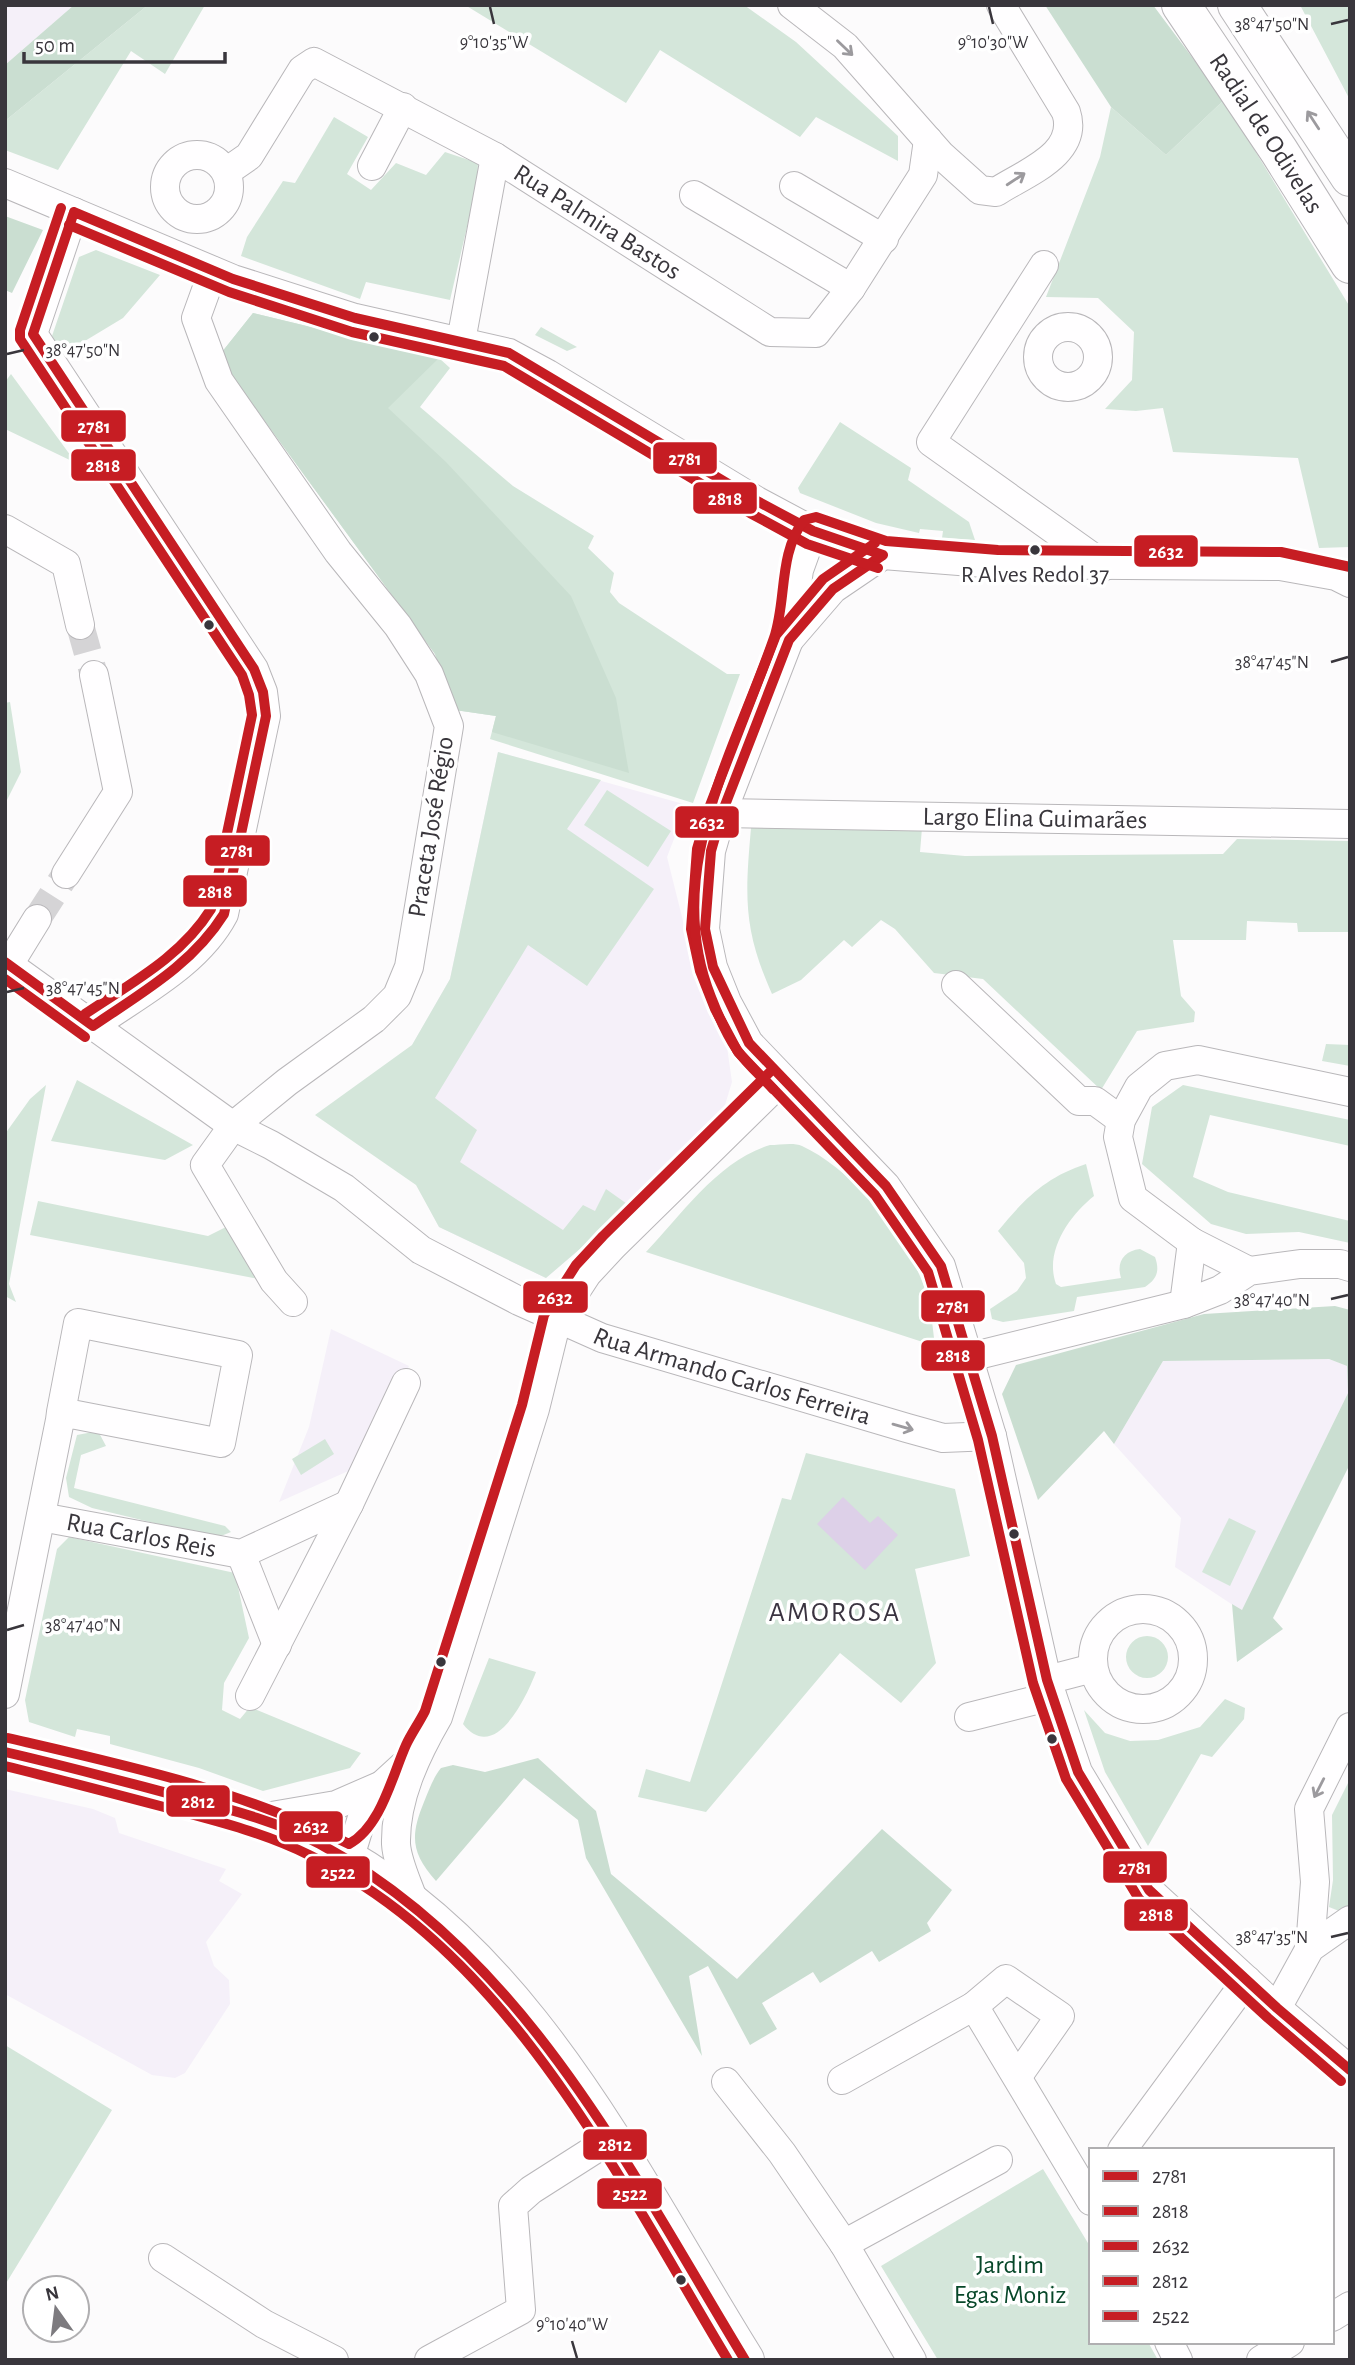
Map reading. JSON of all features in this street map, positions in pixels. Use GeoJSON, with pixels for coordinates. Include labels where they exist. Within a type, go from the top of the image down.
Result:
{"type":"FeatureCollection","features":[{"type":"Feature","properties":{"kind":"main road","name":"Radial de Odivelas"},"geometry":{"type":"LineString","coordinates":[[1181,5],[1279,151],[1350,264]]}},
{"type":"Feature","properties":{"kind":"main road","name":"Radial de Odivelas"},"geometry":{"type":"LineString","coordinates":[[1237,5],[1350,177]]}},
{"type":"Feature","properties":{"kind":"main road"},"geometry":{"type":"LineString","coordinates":[[5,1752],[139,1784],[260,1818],[349,1860],[414,1902],[474,1956],[512,1998],[611,2138],[734,2356]]}},
{"type":"Feature","properties":{"kind":"street"},"geometry":{"type":"LineString","coordinates":[[792,5],[845,46],[936,159],[980,190],[996,192],[1063,148],[1070,125],[1066,112],[1001,5]]}},
{"type":"Feature","properties":{"kind":"street"},"geometry":{"type":"LineString","coordinates":[[226,172],[249,156],[302,70],[314,62],[495,157]]}},
{"type":"Feature","properties":{"kind":"street"},"geometry":{"type":"LineString","coordinates":[[372,166],[403,107]]}},
{"type":"Feature","properties":{"kind":"street","name":"Rua Palmira Bastos"},"geometry":{"type":"LineString","coordinates":[[461,341],[495,157],[770,332],[816,333],[851,288],[936,159]]}},
{"type":"Feature","properties":{"kind":"street"},"geometry":{"type":"LineString","coordinates":[[5,183],[213,271],[355,318],[509,354],[548,374],[813,531],[883,555],[998,564],[1280,566],[1345,577]]}},
{"type":"Feature","properties":{"kind":"street"},"geometry":{"type":"LineString","coordinates":[[794,186],[884,239]]}},
{"type":"Feature","properties":{"kind":"street"},"geometry":{"type":"LineString","coordinates":[[694,195],[851,288]]}},
{"type":"Feature","properties":{"kind":"street"},"geometry":{"type":"LineString","coordinates":[[74,212],[33,334],[254,669],[264,692],[266,716],[224,914],[214,933],[196,952],[93,1027]]}},
{"type":"Feature","properties":{"kind":"street"},"geometry":{"type":"LineString","coordinates":[[1044,265],[1006,320],[931,442],[1105,566]]}},
{"type":"Feature","properties":{"kind":"street","name":"Praceta José Régio"},"geometry":{"type":"LineString","coordinates":[[213,271],[196,318],[219,381],[338,552],[398,626],[429,674],[449,726],[409,967],[397,996],[374,1019],[287,1082],[233,1126],[205,1165],[274,1281],[293,1302]]}},
{"type":"Feature","properties":{"kind":"street"},"geometry":{"type":"LineString","coordinates":[[1006,320],[1041,343]]}},
{"type":"Feature","properties":{"kind":"street"},"geometry":{"type":"LineString","coordinates":[[5,529],[66,564],[80,625]]}},
{"type":"Feature","properties":{"kind":"street"},"geometry":{"type":"LineString","coordinates":[[813,531],[799,570],[789,640],[722,813],[711,851],[705,929],[713,967],[727,1002],[749,1043],[886,1186],[941,1266],[992,1436],[1049,1688],[1078,1772],[1149,1890],[1277,2008],[1350,2070]]}},
{"type":"Feature","properties":{"kind":"street"},"geometry":{"type":"LineString","coordinates":[[789,640],[833,589],[883,555]]}},
{"type":"Feature","properties":{"kind":"street"},"geometry":{"type":"LineString","coordinates":[[66,874],[118,792],[94,675]]}},
{"type":"Feature","properties":{"kind":"street","name":"Largo Elina Guimarães"},"geometry":{"type":"LineString","coordinates":[[722,813],[1350,824]]}},
{"type":"Feature","properties":{"kind":"street"},"geometry":{"type":"LineString","coordinates":[[6,966],[37,919]]}},
{"type":"Feature","properties":{"kind":"street","name":"Rua Armando Carlos Ferreira"},"geometry":{"type":"LineString","coordinates":[[6,966],[233,1126],[344,1188],[421,1250],[557,1320],[602,1338],[943,1438],[992,1436]]}},
{"type":"Feature","properties":{"kind":"street"},"geometry":{"type":"LineString","coordinates":[[956,985],[1079,1101],[1095,1101],[1121,1120]]}},
{"type":"Feature","properties":{"kind":"street"},"geometry":{"type":"LineString","coordinates":[[1249,1271],[1192,1242],[1133,1198],[1118,1137],[1121,1120],[1139,1087],[1165,1066],[1198,1060],[1350,1092]]}},
{"type":"Feature","properties":{"kind":"street"},"geometry":{"type":"LineString","coordinates":[[349,1860],[368,1850],[392,1793],[438,1717],[535,1409],[557,1320],[587,1274],[613,1246],[783,1079]]}},
{"type":"Feature","properties":{"kind":"street"},"geometry":{"type":"LineString","coordinates":[[1184,1304],[1192,1242]]}},
{"type":"Feature","properties":{"kind":"street"},"geometry":{"type":"LineString","coordinates":[[970,1357],[1184,1304],[1220,1290],[1249,1271],[1300,1264],[1340,1264],[1350,1268]]}},
{"type":"Feature","properties":{"kind":"street"},"geometry":{"type":"LineString","coordinates":[[5,1693],[14,1604],[41,1517],[61,1412],[79,1323],[238,1355],[221,1443],[61,1412]]}},
{"type":"Feature","properties":{"kind":"street"},"geometry":{"type":"LineString","coordinates":[[250,1696],[349,1503],[406,1383]]}},
{"type":"Feature","properties":{"kind":"street","name":"Rua Carlos Reis"},"geometry":{"type":"LineString","coordinates":[[41,1517],[241,1555],[349,1503]]}},
{"type":"Feature","properties":{"kind":"street","name":"Rua Carlos Reis"},"geometry":{"type":"LineString","coordinates":[[241,1555],[277,1645]]}},
{"type":"Feature","properties":{"kind":"street"},"geometry":{"type":"LineString","coordinates":[[969,1717],[1049,1688],[1093,1668]]}},
{"type":"Feature","properties":{"kind":"street"},"geometry":{"type":"LineString","coordinates":[[1277,2008],[1310,1948],[1315,1882],[1309,1809],[1350,1727]]}},
{"type":"Feature","properties":{"kind":"street"},"geometry":{"type":"LineString","coordinates":[[260,1818],[392,1793]]}},
{"type":"Feature","properties":{"kind":"street"},"geometry":{"type":"LineString","coordinates":[[392,1793],[396,1846],[414,1902]]}},
{"type":"Feature","properties":{"kind":"street"},"geometry":{"type":"LineString","coordinates":[[1310,1948],[1350,1920]]}},
{"type":"Feature","properties":{"kind":"street"},"geometry":{"type":"LineString","coordinates":[[842,2080],[974,2006],[1006,1979],[1060,2016],[1018,2076]]}},
{"type":"Feature","properties":{"kind":"street"},"geometry":{"type":"LineString","coordinates":[[1123,2148],[1247,1980]]}},
{"type":"Feature","properties":{"kind":"street"},"geometry":{"type":"LineString","coordinates":[[974,2006],[1089,2195]]}},
{"type":"Feature","properties":{"kind":"street"},"geometry":{"type":"LineString","coordinates":[[726,2082],[782,2153],[844,2244],[912,2360]]}},
{"type":"Feature","properties":{"kind":"street"},"geometry":{"type":"LineString","coordinates":[[429,2360],[521,2310],[513,2206],[531,2190],[611,2138]]}},
{"type":"Feature","properties":{"kind":"street"},"geometry":{"type":"LineString","coordinates":[[844,2244],[998,2160]]}},
{"type":"Feature","properties":{"kind":"street"},"geometry":{"type":"LineString","coordinates":[[163,2258],[264,2324],[334,2360]]}},
{"type":"Feature","properties":{"kind":"street"},"geometry":{"type":"LineString","coordinates":[[1334,2315],[1350,2306]]}},
{"type":"Feature","properties":{"kind":"street"},"geometry":{"type":"LineString","coordinates":[[1169,2344],[1178,2360]]}},
{"type":"Feature","properties":{"kind":"street"},"geometry":{"type":"LineString","coordinates":[[1261,2360],[1287,2344]]}},
{"type":"Feature","properties":{"kind":"shaded area"},"geometry":{"type":"Polygon","coordinates":[[[5,5],[74,5],[5,65],[5,5]]]}},
{"type":"Feature","properties":{"kind":"shaded area"},"geometry":{"type":"Polygon","coordinates":[[[498,752],[687,805],[667,857],[701,993],[727,1047],[732,1082],[725,1105],[713,1124],[630,1206],[546,1278],[439,1227],[376,1108],[450,979],[498,752]]]}},
{"type":"Feature","properties":{"kind":"shaded area"},"geometry":{"type":"Polygon","coordinates":[[[331,1329],[409,1366],[355,1468],[279,1502],[309,1427],[331,1329]]]}},
{"type":"Feature","properties":{"kind":"shaded area"},"geometry":{"type":"Polygon","coordinates":[[[1329,1359],[1347,1366],[1348,1393],[1242,1611],[1175,1567],[1181,1518],[1114,1444],[1163,1361],[1329,1359]]]}},
{"type":"Feature","properties":{"kind":"shaded area"},"geometry":{"type":"Polygon","coordinates":[[[843,1497],[870,1523],[878,1516],[898,1535],[865,1570],[817,1524],[843,1497]]]}},
{"type":"Feature","properties":{"kind":"shaded area"},"geometry":{"type":"Polygon","coordinates":[[[5,1789],[93,1809],[115,1818],[119,1833],[226,1869],[219,1881],[242,1894],[206,1942],[214,1966],[229,1980],[230,2004],[185,2073],[175,2078],[152,2075],[5,1994],[5,1789]]]}},
{"type":"Feature","properties":{"kind":"green space"},"geometry":{"type":"Polygon","coordinates":[[[74,5],[148,5],[5,121],[5,65],[74,5]]]}},
{"type":"Feature","properties":{"kind":"green space"},"geometry":{"type":"Polygon","coordinates":[[[148,5],[205,5],[165,74],[131,51],[58,170],[5,150],[5,121],[148,5]]]}},
{"type":"Feature","properties":{"kind":"green space"},"geometry":{"type":"Polygon","coordinates":[[[465,5],[744,5],[796,42],[898,136],[898,161],[816,117],[800,137],[660,50],[626,103],[465,5]]]}},
{"type":"Feature","properties":{"kind":"green space"},"geometry":{"type":"Polygon","coordinates":[[[1045,5],[1153,5],[1224,100],[1166,155],[1111,107],[1045,5]]]}},
{"type":"Feature","properties":{"kind":"green space"},"geometry":{"type":"Polygon","coordinates":[[[1300,5],[1350,5],[1350,100],[1300,5]]]}},
{"type":"Feature","properties":{"kind":"green space"},"geometry":{"type":"Polygon","coordinates":[[[1224,100],[1350,307],[1350,547],[1319,548],[1298,458],[1173,452],[1163,408],[1136,411],[1105,409],[1132,380],[1134,332],[1098,298],[1046,297],[1100,157],[1111,107],[1166,155],[1224,100]]]}},
{"type":"Feature","properties":{"kind":"green space"},"geometry":{"type":"Polygon","coordinates":[[[334,117],[368,137],[347,174],[371,190],[396,163],[426,175],[445,152],[478,163],[477,184],[450,300],[366,282],[360,299],[241,256],[247,237],[283,181],[295,183],[334,117]]]}},
{"type":"Feature","properties":{"kind":"green space"},"geometry":{"type":"Polygon","coordinates":[[[5,216],[43,230],[12,293],[5,290],[5,216]]]}},
{"type":"Feature","properties":{"kind":"green space"},"geometry":{"type":"Polygon","coordinates":[[[96,250],[160,275],[123,318],[60,356],[52,336],[79,257],[96,250]]]}},
{"type":"Feature","properties":{"kind":"green space"},"geometry":{"type":"Polygon","coordinates":[[[253,313],[439,358],[450,368],[420,407],[513,486],[594,536],[588,548],[614,573],[610,592],[619,603],[727,674],[740,674],[693,803],[490,739],[496,716],[455,710],[435,654],[218,357],[253,313]]]}},
{"type":"Feature","properties":{"kind":"green space"},"geometry":{"type":"Polygon","coordinates":[[[253,313],[439,358],[388,408],[446,462],[571,596],[616,698],[629,773],[492,732],[496,716],[455,710],[435,654],[218,357],[253,313]]]}},
{"type":"Feature","properties":{"kind":"green space"},"geometry":{"type":"Polygon","coordinates":[[[541,327],[577,347],[567,351],[535,335],[541,327]]]}},
{"type":"Feature","properties":{"kind":"green space"},"geometry":{"type":"Polygon","coordinates":[[[11,374],[76,463],[5,429],[5,382],[11,374]]]}},
{"type":"Feature","properties":{"kind":"green space"},"geometry":{"type":"Polygon","coordinates":[[[840,422],[911,468],[908,480],[969,522],[975,540],[942,538],[943,531],[920,529],[919,533],[876,523],[800,493],[798,488],[840,422]]]}},
{"type":"Feature","properties":{"kind":"green space"},"geometry":{"type":"Polygon","coordinates":[[[10,702],[21,772],[5,804],[5,703],[10,702]]]}},
{"type":"Feature","properties":{"kind":"green space"},"geometry":{"type":"Polygon","coordinates":[[[498,752],[601,780],[567,829],[654,889],[587,986],[528,945],[435,1098],[477,1130],[460,1162],[563,1230],[583,1205],[595,1211],[606,1189],[630,1206],[546,1278],[439,1227],[416,1185],[315,1115],[412,1045],[450,979],[498,752]]]}},
{"type":"Feature","properties":{"kind":"green space"},"geometry":{"type":"Polygon","coordinates":[[[607,790],[671,831],[648,867],[584,825],[607,790]]]}},
{"type":"Feature","properties":{"kind":"green space"},"geometry":{"type":"Polygon","coordinates":[[[751,828],[922,828],[920,852],[965,856],[1223,854],[1237,839],[1350,841],[1350,932],[1298,932],[1297,923],[1247,921],[1246,940],[1173,940],[1181,996],[1195,1012],[1194,1022],[1137,1031],[1101,1090],[983,979],[934,973],[895,929],[881,920],[852,947],[844,940],[801,980],[772,994],[756,950],[748,912],[751,828]]]}},
{"type":"Feature","properties":{"kind":"green space"},"geometry":{"type":"Polygon","coordinates":[[[1326,1044],[1350,1045],[1350,1066],[1322,1061],[1326,1044]]]}},
{"type":"Feature","properties":{"kind":"green space"},"geometry":{"type":"Polygon","coordinates":[[[77,1080],[193,1145],[165,1160],[51,1141],[77,1080]]]}},
{"type":"Feature","properties":{"kind":"green space"},"geometry":{"type":"Polygon","coordinates":[[[46,1085],[9,1284],[16,1302],[5,1296],[5,1134],[30,1099],[46,1085]]]}},
{"type":"Feature","properties":{"kind":"green space"},"geometry":{"type":"Polygon","coordinates":[[[1183,1085],[1350,1120],[1350,1146],[1210,1115],[1193,1177],[1228,1192],[1350,1221],[1350,1243],[1299,1232],[1246,1234],[1211,1224],[1142,1164],[1152,1107],[1183,1085]]]}},
{"type":"Feature","properties":{"kind":"green space"},"geometry":{"type":"Polygon","coordinates":[[[770,1145],[799,1145],[822,1157],[862,1191],[880,1212],[911,1258],[922,1281],[929,1303],[935,1346],[646,1252],[718,1175],[752,1152],[770,1145]]]}},
{"type":"Feature","properties":{"kind":"green space"},"geometry":{"type":"Polygon","coordinates":[[[1086,1164],[1094,1196],[1068,1223],[1056,1247],[1053,1272],[1056,1284],[1061,1287],[1121,1278],[1123,1258],[1140,1249],[1155,1257],[1155,1278],[1145,1287],[1077,1297],[1074,1311],[1003,1322],[992,1319],[990,1309],[1017,1291],[1026,1278],[1024,1263],[998,1231],[1017,1209],[1047,1182],[1086,1164]]]}},
{"type":"Feature","properties":{"kind":"green space"},"geometry":{"type":"Polygon","coordinates":[[[38,1201],[208,1236],[226,1227],[264,1280],[30,1235],[38,1201]]]}},
{"type":"Feature","properties":{"kind":"green space"},"geometry":{"type":"Polygon","coordinates":[[[1335,1306],[1350,1310],[1350,1464],[1273,1618],[1283,1629],[1237,1662],[1232,1604],[1242,1610],[1348,1393],[1347,1366],[1329,1359],[1163,1361],[1114,1444],[1104,1431],[1038,1500],[1002,1394],[1016,1365],[1204,1314],[1335,1306]]]}},
{"type":"Feature","properties":{"kind":"green space"},"geometry":{"type":"Polygon","coordinates":[[[98,1431],[106,1446],[81,1455],[74,1488],[225,1526],[231,1532],[216,1538],[92,1508],[69,1497],[66,1478],[77,1435],[98,1431]]]}},
{"type":"Feature","properties":{"kind":"green space"},"geometry":{"type":"Polygon","coordinates":[[[325,1439],[334,1454],[301,1475],[292,1459],[325,1439]]]}},
{"type":"Feature","properties":{"kind":"green space"},"geometry":{"type":"Polygon","coordinates":[[[806,1453],[955,1489],[970,1556],[915,1569],[936,1663],[901,1703],[840,1653],[706,1812],[638,1797],[646,1769],[690,1782],[782,1498],[791,1500],[806,1453]]]}},
{"type":"Feature","properties":{"kind":"green space"},"geometry":{"type":"Polygon","coordinates":[[[1229,1518],[1256,1531],[1230,1586],[1202,1572],[1229,1518]]]}},
{"type":"Feature","properties":{"kind":"green space"},"geometry":{"type":"Polygon","coordinates":[[[69,1537],[235,1573],[249,1638],[224,1683],[222,1710],[240,1719],[250,1707],[361,1753],[350,1768],[263,1791],[199,1768],[110,1744],[110,1736],[77,1729],[75,1737],[29,1722],[25,1700],[57,1549],[69,1537]]]}},
{"type":"Feature","properties":{"kind":"green space"},"geometry":{"type":"Polygon","coordinates":[[[1147,1636],[1162,1642],[1168,1657],[1162,1672],[1147,1678],[1132,1672],[1126,1657],[1132,1642],[1147,1636]]]}},
{"type":"Feature","properties":{"kind":"green space"},"geometry":{"type":"Polygon","coordinates":[[[489,1658],[536,1672],[525,1696],[508,1722],[498,1732],[487,1737],[475,1735],[463,1724],[489,1658]]]}},
{"type":"Feature","properties":{"kind":"green space"},"geometry":{"type":"Polygon","coordinates":[[[1225,1699],[1245,1708],[1244,1719],[1212,1757],[1201,1754],[1148,1846],[1105,1772],[1084,1710],[1105,1733],[1130,1741],[1158,1740],[1200,1727],[1225,1699]]]}},
{"type":"Feature","properties":{"kind":"green space"},"geometry":{"type":"Polygon","coordinates":[[[538,1758],[596,1811],[611,1874],[737,1979],[882,1829],[952,1890],[927,1923],[931,1931],[879,1962],[872,1951],[820,1983],[813,1972],[762,2003],[777,2029],[750,2045],[708,1966],[689,1976],[702,2056],[586,1858],[578,1820],[524,1778],[436,1881],[422,1862],[415,1844],[416,1825],[429,1789],[441,1768],[453,1765],[485,1772],[538,1758]]]}},
{"type":"Feature","properties":{"kind":"green space"},"geometry":{"type":"Polygon","coordinates":[[[1350,1779],[1350,1909],[1344,1913],[1329,1907],[1333,1880],[1332,1815],[1350,1779]]]}},
{"type":"Feature","properties":{"kind":"green space"},"geometry":{"type":"Polygon","coordinates":[[[5,2045],[112,2110],[5,2285],[5,2045]]]}},
{"type":"Feature","properties":{"kind":"green space","name":"Jardim Egas Moniz"},"geometry":{"type":"Polygon","coordinates":[[[1043,2169],[1089,2245],[1089,2344],[1149,2344],[1158,2360],[938,2360],[881,2266],[1043,2169]]]}},
{"type":"Feature","properties":{"kind":"tunnel"},"geometry":{"type":"LineString","coordinates":[[80,625],[94,675]]}},
{"type":"Feature","properties":{"kind":"tunnel"},"geometry":{"type":"LineString","coordinates":[[37,919],[66,874]]}},
{"type":"Feature","properties":{"kind":"transit line","name":"2818"},"geometry":{"type":"LineString","coordinates":[[61,208],[20,330],[20,339],[242,675],[252,715],[211,909],[199,926],[170,955],[85,1014]]}},
{"type":"Feature","properties":{"kind":"transit line","name":"2781"},"geometry":{"type":"LineString","coordinates":[[74,212],[33,334],[254,669],[263,692],[266,716],[224,914],[197,948],[181,963],[147,990],[93,1026]]}},
{"type":"Feature","properties":{"kind":"transit line","name":"2781"},"geometry":{"type":"LineString","coordinates":[[74,212],[233,279],[355,318],[509,353],[757,501],[813,531],[883,555]]}},
{"type":"Feature","properties":{"kind":"transit line","name":"2818"},"geometry":{"type":"LineString","coordinates":[[69,225],[229,292],[352,332],[504,366],[750,513],[807,544],[878,568]]}},
{"type":"Feature","properties":{"kind":"transit line","name":"2632"},"geometry":{"type":"LineString","coordinates":[[773,1089],[737,1050],[716,1011],[698,950],[694,904],[698,859],[709,814],[723,770],[774,638],[790,547],[804,520],[816,517],[886,541],[998,550],[1281,552],[1350,567]]}},
{"type":"Feature","properties":{"kind":"transit line","name":"2818"},"geometry":{"type":"LineString","coordinates":[[875,543],[823,579],[776,635],[709,808],[697,849],[691,929],[700,971],[715,1009],[738,1052],[875,1195],[928,1272],[978,1440],[1033,1683],[1066,1779],[1139,1899],[1341,2081]]}},
{"type":"Feature","properties":{"kind":"transit line","name":"2781"},"geometry":{"type":"LineString","coordinates":[[883,555],[833,589],[789,640],[722,813],[711,851],[705,929],[713,967],[749,1043],[886,1186],[941,1266],[992,1436],[1047,1680],[1078,1772],[1149,1890],[1277,2008],[1350,2070]]}},
{"type":"Feature","properties":{"kind":"transit line","name":"2781"},"geometry":{"type":"LineString","coordinates":[[5,962],[93,1026]]}},
{"type":"Feature","properties":{"kind":"transit line","name":"2818"},"geometry":{"type":"LineString","coordinates":[[5,979],[85,1037]]}},
{"type":"Feature","properties":{"kind":"transit line","name":"2632"},"geometry":{"type":"LineString","coordinates":[[8,1738],[139,1769],[224,1794],[267,1808],[349,1844],[360,1836],[377,1813],[406,1745],[425,1711],[522,1405],[544,1315],[576,1265],[773,1069]]}},
{"type":"Feature","properties":{"kind":"transit line","name":"2812"},"geometry":{"type":"LineString","coordinates":[[5,1752],[267,1821],[320,1844],[392,1890],[456,1944],[514,2005],[566,2072],[658,2214],[745,2360]]}},
{"type":"Feature","properties":{"kind":"transit line","name":"2522"},"geometry":{"type":"LineString","coordinates":[[5,1766],[219,1822],[292,1847],[380,1897],[444,1949],[501,2009],[553,2076],[645,2218],[728,2360]]}},
{"type":"Feature","properties":{"kind":"place","name":"R Alves Redol 37"},"geometry":{"type":"Point","coordinates":[1035,550]}},
{"type":"Feature","properties":{"kind":"district","name":"AMOROSA"},"geometry":{"type":"Point","coordinates":[835,1613]}}]}
